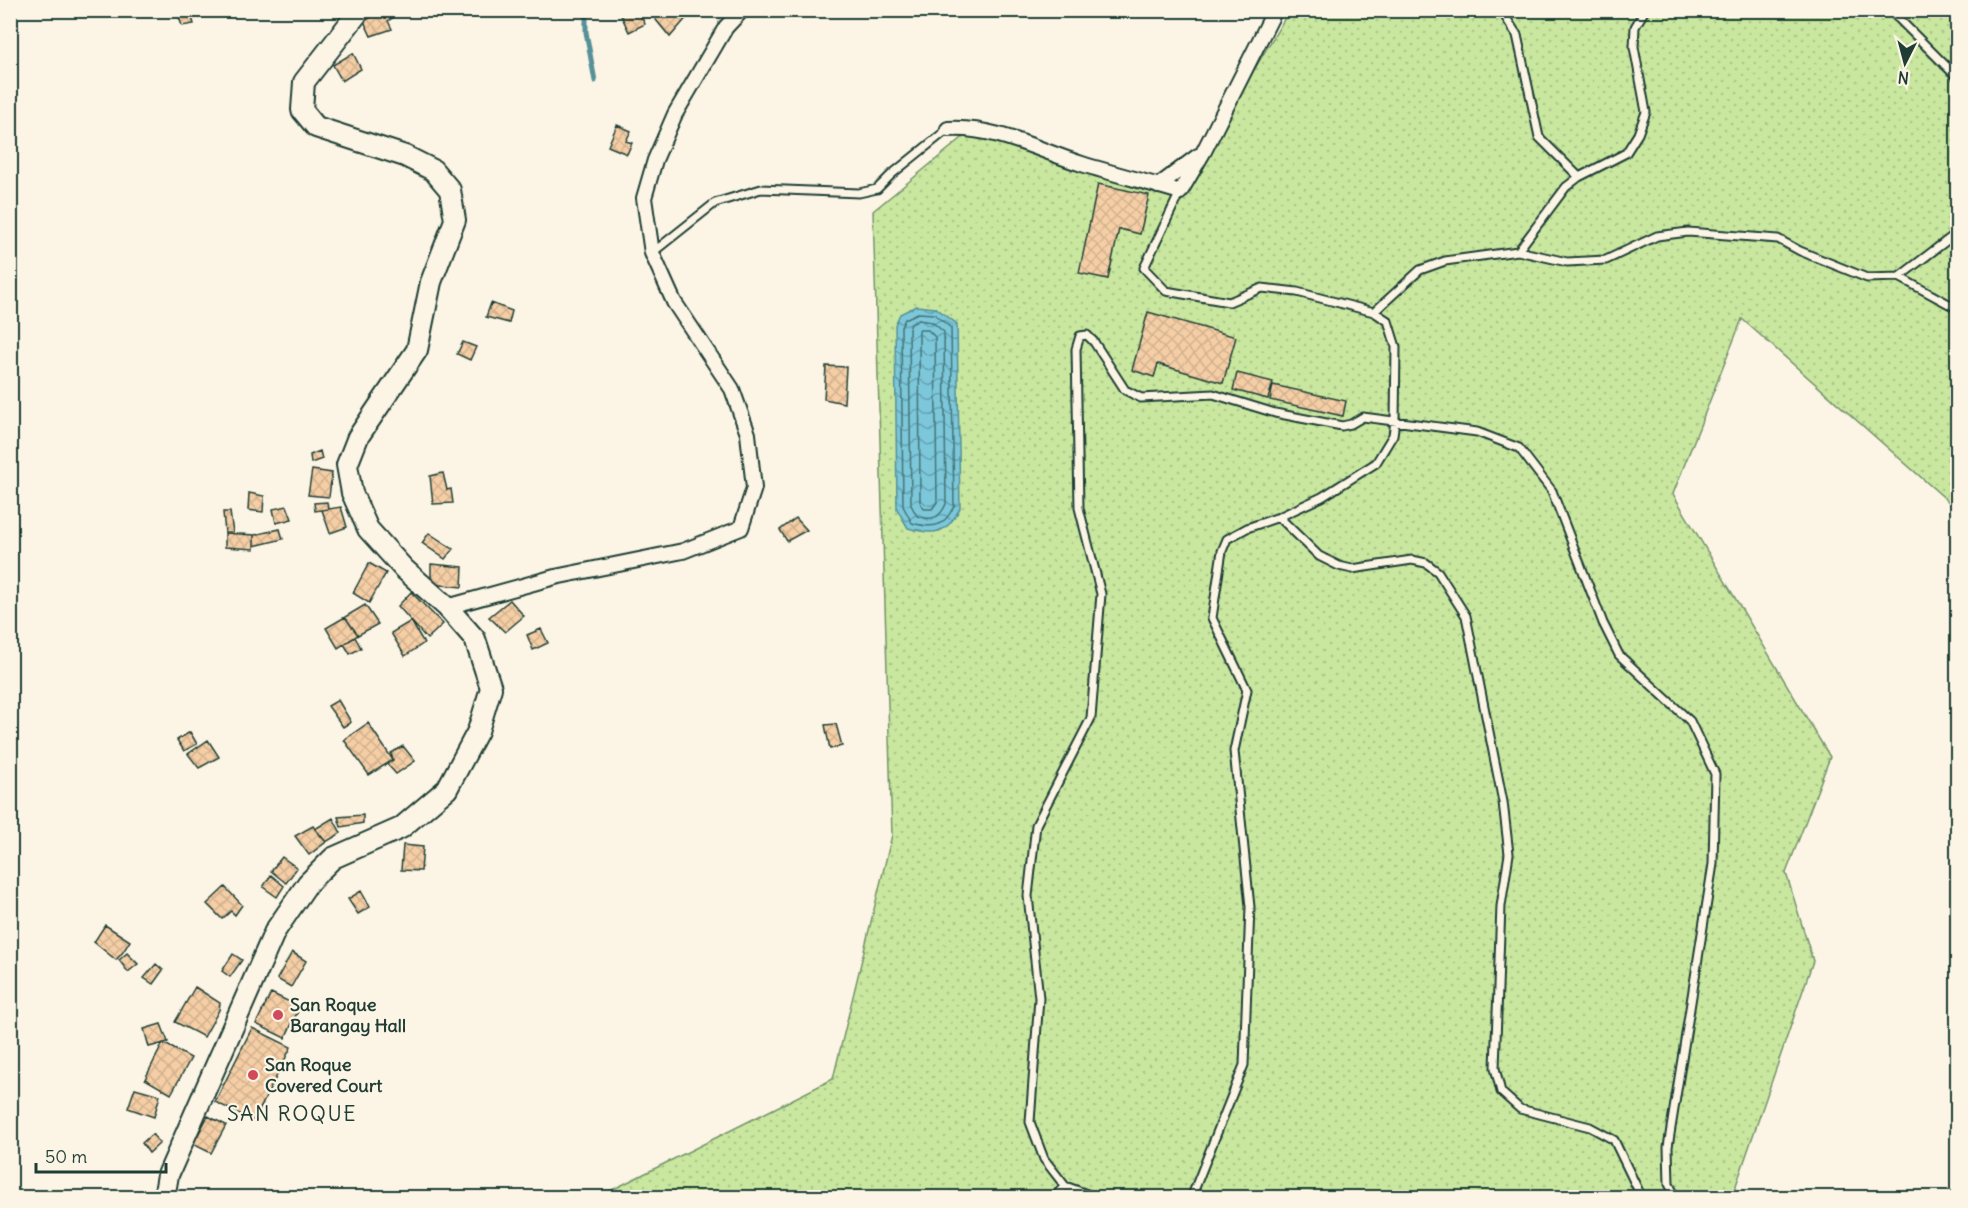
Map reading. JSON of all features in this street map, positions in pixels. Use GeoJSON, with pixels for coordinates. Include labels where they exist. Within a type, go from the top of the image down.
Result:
{"type":"FeatureCollection","features":[{"type":"Feature","properties":{"kind":"street"},"geometry":{"type":"LineString","coordinates":[[164,1197],[168,1174],[275,931],[308,883],[333,858],[401,828],[447,789],[478,731],[491,688],[475,639],[447,607],[404,569],[368,529],[352,493],[346,465],[358,437],[417,350],[431,282],[455,220],[450,190],[434,170],[405,156],[316,127],[302,110],[304,82],[360,10]]}},
{"type":"Feature","properties":{"kind":"street"},"geometry":{"type":"LineString","coordinates":[[447,607],[555,578],[683,551],[741,528],[754,488],[748,434],[732,389],[674,302],[652,253],[644,198],[655,160],[675,114],[726,27],[742,10]]}},
{"type":"Feature","properties":{"kind":"street"},"geometry":{"type":"LineString","coordinates":[[948,129],[967,128],[990,132],[1082,164],[1180,192],[1204,151],[1275,10]]}},
{"type":"Feature","properties":{"kind":"street"},"geometry":{"type":"LineString","coordinates":[[1158,186],[1204,151]]}},
{"type":"Feature","properties":{"kind":"lane"},"geometry":{"type":"LineString","coordinates":[[1501,10],[1518,35],[1539,137],[1579,177]]}},
{"type":"Feature","properties":{"kind":"lane"},"geometry":{"type":"LineString","coordinates":[[1518,251],[1566,187],[1579,177],[1626,153],[1638,134],[1646,112],[1634,47],[1635,27],[1645,10]]}},
{"type":"Feature","properties":{"kind":"lane"},"geometry":{"type":"LineString","coordinates":[[1890,10],[1958,78]]}},
{"type":"Feature","properties":{"kind":"lane"},"geometry":{"type":"LineString","coordinates":[[652,253],[715,203],[761,189],[859,193],[877,189],[948,129]]}},
{"type":"Feature","properties":{"kind":"lane"},"geometry":{"type":"LineString","coordinates":[[1180,192],[1144,268],[1166,291],[1229,302],[1263,288],[1297,292],[1374,312],[1388,321],[1396,347],[1393,435],[1376,463],[1322,497],[1279,517],[1247,528],[1227,539],[1222,551],[1212,618],[1247,690],[1234,751],[1250,907],[1245,1065],[1191,1197]]}},
{"type":"Feature","properties":{"kind":"lane"},"geometry":{"type":"LineString","coordinates":[[1374,312],[1420,270],[1445,261],[1518,251],[1567,262],[1606,260],[1657,236],[1689,232],[1778,239],[1800,251],[1867,278],[1899,277],[1958,309]]}},
{"type":"Feature","properties":{"kind":"lane"},"geometry":{"type":"LineString","coordinates":[[1899,277],[1958,232]]}},
{"type":"Feature","properties":{"kind":"lane"},"geometry":{"type":"LineString","coordinates":[[1098,1197],[1065,1186],[1044,1159],[1030,1122],[1039,998],[1028,896],[1036,825],[1091,718],[1101,594],[1079,508],[1076,349],[1080,336],[1086,335],[1094,342],[1125,390],[1141,398],[1213,394],[1275,413],[1342,426],[1352,424],[1363,417],[1477,432],[1519,448],[1552,491],[1603,623],[1619,655],[1690,721],[1715,774],[1713,864],[1668,1147],[1669,1184],[1676,1197]]}},
{"type":"Feature","properties":{"kind":"lane"},"geometry":{"type":"LineString","coordinates":[[1279,517],[1319,556],[1339,566],[1352,569],[1412,560],[1426,563],[1438,572],[1466,616],[1503,802],[1509,854],[1502,906],[1495,1068],[1501,1092],[1520,1108],[1590,1127],[1614,1140],[1642,1197]]}},
{"type":"Feature","properties":{"kind":"lane"},"geometry":{"type":"LineString","coordinates":[[1053,1197],[1065,1186]]}},
{"type":"Feature","properties":{"kind":"green space"},"geometry":{"type":"Polygon","coordinates":[[[1289,11],[1957,11],[1957,509],[1742,319],[1673,494],[1830,757],[1786,873],[1813,961],[1732,1197],[596,1198],[833,1079],[892,835],[873,211],[967,134],[1180,195],[1289,11]]]}},
{"type":"Feature","properties":{"kind":"water"},"geometry":{"type":"Polygon","coordinates":[[[916,306],[936,308],[957,324],[960,508],[945,528],[933,532],[908,528],[897,509],[895,325],[900,314],[916,306]]]}},
{"type":"Feature","properties":{"kind":"building"},"geometry":{"type":"Polygon","coordinates":[[[385,10],[391,10],[394,17],[388,21],[392,29],[371,36],[364,21],[385,10]]]}},
{"type":"Feature","properties":{"kind":"building"},"geometry":{"type":"Polygon","coordinates":[[[638,10],[645,24],[629,32],[619,11],[638,10]]]}},
{"type":"Feature","properties":{"kind":"building"},"geometry":{"type":"Polygon","coordinates":[[[658,10],[685,10],[689,15],[670,37],[652,15],[658,10]]]}},
{"type":"Feature","properties":{"kind":"building"},"geometry":{"type":"Polygon","coordinates":[[[190,11],[194,24],[182,26],[178,14],[190,11]]]}},
{"type":"Feature","properties":{"kind":"building"},"geometry":{"type":"Polygon","coordinates":[[[353,53],[361,69],[342,81],[333,65],[353,53]]]}},
{"type":"Feature","properties":{"kind":"building"},"geometry":{"type":"Polygon","coordinates":[[[617,125],[631,131],[626,141],[632,143],[627,154],[608,146],[617,125]]]}},
{"type":"Feature","properties":{"kind":"building"},"geometry":{"type":"Polygon","coordinates":[[[1098,184],[1149,195],[1140,234],[1119,229],[1108,279],[1079,273],[1098,184]]]}},
{"type":"Feature","properties":{"kind":"building"},"geometry":{"type":"Polygon","coordinates":[[[491,303],[512,311],[509,323],[486,317],[491,303]]]}},
{"type":"Feature","properties":{"kind":"building"},"geometry":{"type":"Polygon","coordinates":[[[1148,312],[1236,337],[1223,383],[1158,364],[1154,377],[1132,370],[1148,312]]]}},
{"type":"Feature","properties":{"kind":"building"},"geometry":{"type":"Polygon","coordinates":[[[463,342],[476,347],[470,360],[457,354],[463,342]]]}},
{"type":"Feature","properties":{"kind":"building"},"geometry":{"type":"Polygon","coordinates":[[[826,366],[846,367],[844,403],[824,399],[826,366]]]}},
{"type":"Feature","properties":{"kind":"building"},"geometry":{"type":"Polygon","coordinates":[[[1237,373],[1273,382],[1268,399],[1233,390],[1237,373]]]}},
{"type":"Feature","properties":{"kind":"building"},"geometry":{"type":"Polygon","coordinates":[[[1273,385],[1346,401],[1343,416],[1270,400],[1273,385]]]}},
{"type":"Feature","properties":{"kind":"building"},"geometry":{"type":"Polygon","coordinates":[[[320,451],[322,459],[311,463],[310,455],[320,451]]]}},
{"type":"Feature","properties":{"kind":"building"},"geometry":{"type":"Polygon","coordinates":[[[312,470],[332,473],[329,497],[308,495],[312,470]]]}},
{"type":"Feature","properties":{"kind":"building"},"geometry":{"type":"Polygon","coordinates":[[[443,473],[447,490],[451,489],[453,503],[433,504],[430,476],[443,473]]]}},
{"type":"Feature","properties":{"kind":"building"},"geometry":{"type":"Polygon","coordinates":[[[249,493],[264,496],[263,512],[248,510],[249,493]]]}},
{"type":"Feature","properties":{"kind":"building"},"geometry":{"type":"Polygon","coordinates":[[[327,502],[328,509],[315,511],[314,503],[327,502]]]}},
{"type":"Feature","properties":{"kind":"building"},"geometry":{"type":"Polygon","coordinates":[[[287,506],[292,519],[276,523],[273,509],[287,506]]]}},
{"type":"Feature","properties":{"kind":"building"},"geometry":{"type":"Polygon","coordinates":[[[341,507],[347,527],[330,533],[322,510],[341,507]]]}},
{"type":"Feature","properties":{"kind":"building"},"geometry":{"type":"Polygon","coordinates":[[[223,512],[230,512],[233,533],[225,533],[223,512]]]}},
{"type":"Feature","properties":{"kind":"building"},"geometry":{"type":"Polygon","coordinates":[[[796,518],[807,530],[787,541],[780,530],[796,518]]]}},
{"type":"Feature","properties":{"kind":"building"},"geometry":{"type":"Polygon","coordinates":[[[280,529],[283,539],[254,546],[254,535],[280,529]]]}},
{"type":"Feature","properties":{"kind":"building"},"geometry":{"type":"Polygon","coordinates":[[[225,533],[254,535],[254,549],[225,547],[225,533]]]}},
{"type":"Feature","properties":{"kind":"building"},"geometry":{"type":"Polygon","coordinates":[[[429,533],[453,549],[445,559],[422,543],[429,533]]]}},
{"type":"Feature","properties":{"kind":"building"},"geometry":{"type":"Polygon","coordinates":[[[369,563],[386,573],[369,603],[353,593],[369,563]]]}},
{"type":"Feature","properties":{"kind":"building"},"geometry":{"type":"Polygon","coordinates":[[[431,564],[463,567],[462,587],[431,584],[431,564]]]}},
{"type":"Feature","properties":{"kind":"building"},"geometry":{"type":"Polygon","coordinates":[[[411,592],[443,624],[427,639],[398,606],[411,592]]]}},
{"type":"Feature","properties":{"kind":"building"},"geometry":{"type":"Polygon","coordinates":[[[510,600],[524,616],[505,632],[489,617],[510,600]]]}},
{"type":"Feature","properties":{"kind":"building"},"geometry":{"type":"Polygon","coordinates":[[[365,605],[378,624],[358,635],[345,617],[365,605]]]}},
{"type":"Feature","properties":{"kind":"building"},"geometry":{"type":"Polygon","coordinates":[[[345,617],[358,635],[338,648],[326,628],[345,617]]]}},
{"type":"Feature","properties":{"kind":"building"},"geometry":{"type":"Polygon","coordinates":[[[411,621],[424,643],[405,656],[391,633],[411,621]]]}},
{"type":"Feature","properties":{"kind":"building"},"geometry":{"type":"Polygon","coordinates":[[[541,629],[548,643],[533,650],[527,635],[541,629]]]}},
{"type":"Feature","properties":{"kind":"building"},"geometry":{"type":"Polygon","coordinates":[[[355,637],[361,648],[350,654],[344,644],[355,637]]]}},
{"type":"Feature","properties":{"kind":"building"},"geometry":{"type":"Polygon","coordinates":[[[338,700],[351,722],[343,727],[328,706],[338,700]]]}},
{"type":"Feature","properties":{"kind":"building"},"geometry":{"type":"Polygon","coordinates":[[[368,723],[393,760],[369,775],[344,740],[368,723]]]}},
{"type":"Feature","properties":{"kind":"building"},"geometry":{"type":"Polygon","coordinates":[[[836,724],[842,746],[830,749],[825,725],[836,724]]]}},
{"type":"Feature","properties":{"kind":"building"},"geometry":{"type":"Polygon","coordinates":[[[190,732],[197,744],[184,751],[177,740],[190,732]]]}},
{"type":"Feature","properties":{"kind":"building"},"geometry":{"type":"Polygon","coordinates":[[[208,740],[219,757],[199,768],[188,754],[208,740]]]}},
{"type":"Feature","properties":{"kind":"building"},"geometry":{"type":"Polygon","coordinates":[[[403,746],[415,761],[396,774],[387,764],[393,760],[391,753],[403,746]]]}},
{"type":"Feature","properties":{"kind":"building"},"geometry":{"type":"Polygon","coordinates":[[[363,815],[363,823],[341,827],[338,817],[363,815]]]}},
{"type":"Feature","properties":{"kind":"building"},"geometry":{"type":"Polygon","coordinates":[[[333,818],[341,833],[326,842],[315,829],[333,818]]]}},
{"type":"Feature","properties":{"kind":"building"},"geometry":{"type":"Polygon","coordinates":[[[313,826],[326,842],[309,855],[295,836],[313,826]]]}},
{"type":"Feature","properties":{"kind":"building"},"geometry":{"type":"Polygon","coordinates":[[[403,845],[423,847],[421,871],[401,870],[403,845]]]}},
{"type":"Feature","properties":{"kind":"building"},"geometry":{"type":"Polygon","coordinates":[[[282,857],[297,868],[286,883],[271,871],[282,857]]]}},
{"type":"Feature","properties":{"kind":"building"},"geometry":{"type":"Polygon","coordinates":[[[271,875],[284,886],[277,897],[263,887],[271,875]]]}},
{"type":"Feature","properties":{"kind":"building"},"geometry":{"type":"Polygon","coordinates":[[[225,887],[242,905],[235,915],[231,911],[222,919],[207,904],[225,887]]]}},
{"type":"Feature","properties":{"kind":"building"},"geometry":{"type":"Polygon","coordinates":[[[361,891],[370,907],[358,914],[348,899],[361,891]]]}},
{"type":"Feature","properties":{"kind":"building"},"geometry":{"type":"Polygon","coordinates":[[[105,925],[130,941],[116,960],[94,942],[105,925]]]}},
{"type":"Feature","properties":{"kind":"building"},"geometry":{"type":"Polygon","coordinates":[[[292,952],[306,961],[291,987],[277,979],[292,952]]]}},
{"type":"Feature","properties":{"kind":"building"},"geometry":{"type":"Polygon","coordinates":[[[127,953],[138,964],[128,972],[119,960],[127,953]]]}},
{"type":"Feature","properties":{"kind":"building"},"geometry":{"type":"Polygon","coordinates":[[[233,954],[242,960],[230,977],[222,971],[233,954]]]}},
{"type":"Feature","properties":{"kind":"building"},"geometry":{"type":"Polygon","coordinates":[[[156,964],[163,970],[153,984],[144,978],[156,964]]]}},
{"type":"Feature","properties":{"kind":"building"},"geometry":{"type":"Polygon","coordinates":[[[195,987],[220,1003],[219,1010],[204,1037],[175,1022],[195,987]]]}},
{"type":"Feature","properties":{"kind":"building","name":"San Roque Barangay Hall"},"geometry":{"type":"Polygon","coordinates":[[[271,993],[300,1007],[285,1038],[256,1024],[271,993]]]}},
{"type":"Feature","properties":{"kind":"building"},"geometry":{"type":"Polygon","coordinates":[[[161,1024],[168,1042],[149,1047],[144,1029],[161,1024]]]}},
{"type":"Feature","properties":{"kind":"building","name":"San Roque Covered Court"},"geometry":{"type":"Polygon","coordinates":[[[252,1028],[291,1047],[254,1121],[215,1102],[252,1028]]]}},
{"type":"Feature","properties":{"kind":"building"},"geometry":{"type":"Polygon","coordinates":[[[163,1043],[191,1058],[171,1094],[145,1079],[163,1043]]]}},
{"type":"Feature","properties":{"kind":"building"},"geometry":{"type":"Polygon","coordinates":[[[135,1088],[160,1095],[154,1117],[128,1108],[135,1088]]]}},
{"type":"Feature","properties":{"kind":"building"},"geometry":{"type":"Polygon","coordinates":[[[208,1116],[226,1125],[211,1153],[193,1144],[208,1116]]]}},
{"type":"Feature","properties":{"kind":"building"},"geometry":{"type":"Polygon","coordinates":[[[152,1134],[160,1143],[149,1153],[142,1143],[152,1134]]]}},
{"type":"Feature","properties":{"kind":"waterway"},"geometry":{"type":"LineString","coordinates":[[586,10],[586,32],[595,81]]}},
{"type":"Feature","properties":{"kind":"place","name":"San Roque Barangay Hall"},"geometry":{"type":"Point","coordinates":[278,1015]}},
{"type":"Feature","properties":{"kind":"place","name":"San Roque Covered Court"},"geometry":{"type":"Point","coordinates":[253,1075]}},
{"type":"Feature","properties":{"kind":"district","name":"SAN ROQUE"},"geometry":{"type":"Point","coordinates":[292,1114]}}]}
